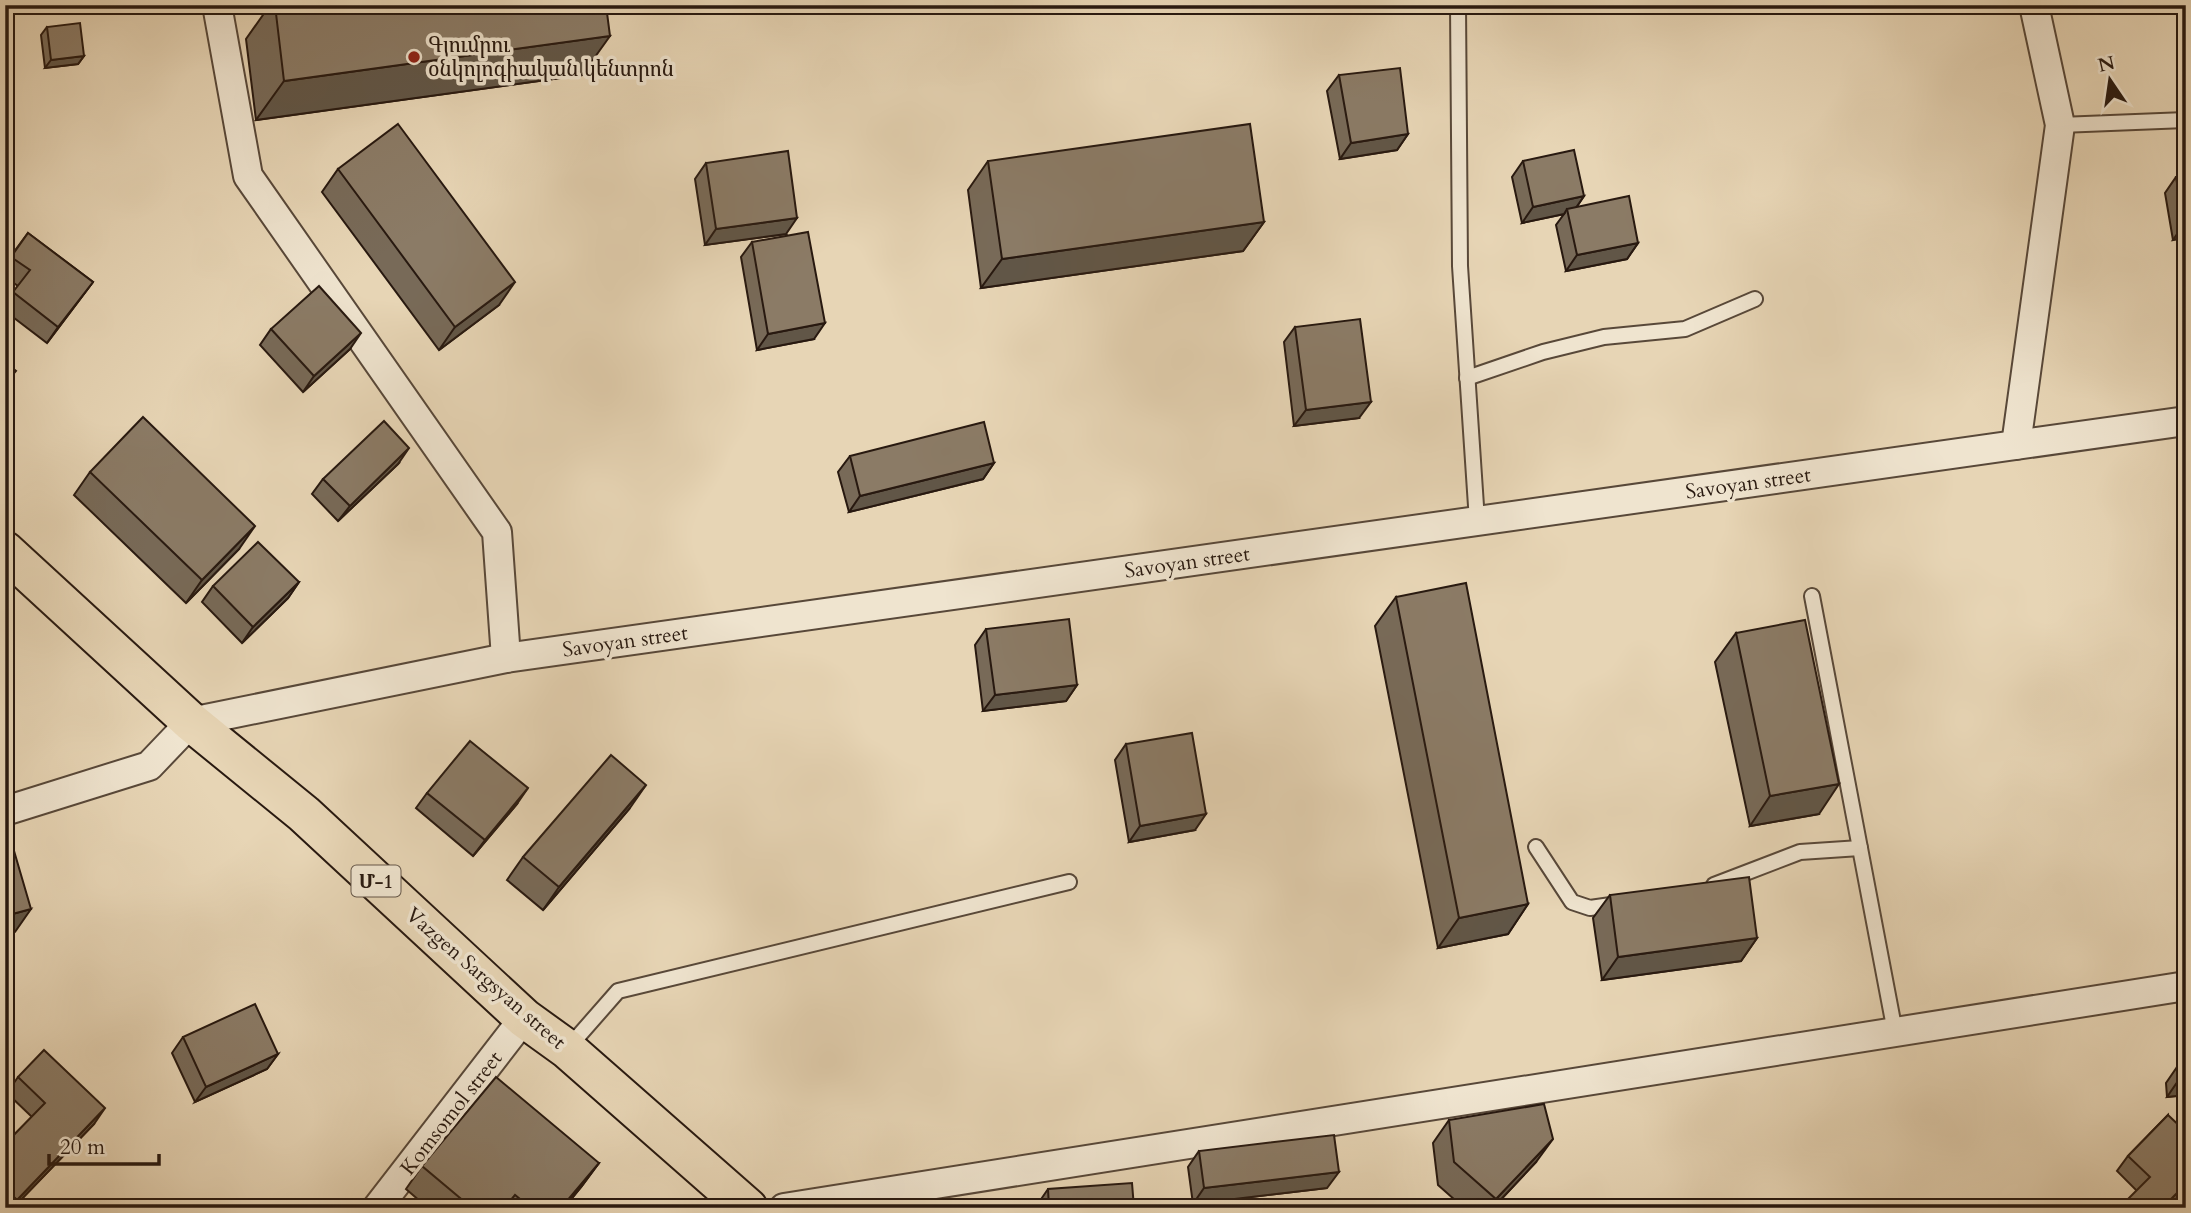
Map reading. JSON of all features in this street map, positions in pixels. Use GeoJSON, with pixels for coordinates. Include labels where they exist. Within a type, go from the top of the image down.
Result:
{"type":"FeatureCollection","features":[{"type":"Feature","properties":{"kind":"highway","name":"Vazgen Sargsyan street"},"geometry":{"type":"LineString","coordinates":[[5,551],[191,722],[304,814],[524,1018],[567,1049],[748,1208]]}},
{"type":"Feature","properties":{"kind":"street"},"geometry":{"type":"LineString","coordinates":[[217,5],[248,176],[497,532],[506,658]]}},
{"type":"Feature","properties":{"kind":"street"},"geometry":{"type":"LineString","coordinates":[[2016,445],[2060,125],[2034,5]]}},
{"type":"Feature","properties":{"kind":"street","name":"Savoyan street"},"geometry":{"type":"LineString","coordinates":[[191,722],[506,658],[2186,421]]}},
{"type":"Feature","properties":{"kind":"street"},"geometry":{"type":"LineString","coordinates":[[5,811],[149,766],[191,722]]}},
{"type":"Feature","properties":{"kind":"street"},"geometry":{"type":"LineString","coordinates":[[784,1208],[2186,986]]}},
{"type":"Feature","properties":{"kind":"street","name":"Komsomol street"},"geometry":{"type":"LineString","coordinates":[[377,1208],[524,1018]]}},
{"type":"Feature","properties":{"kind":"lane"},"geometry":{"type":"LineString","coordinates":[[1458,5],[1460,266],[1477,521]]}},
{"type":"Feature","properties":{"kind":"lane"},"geometry":{"type":"LineString","coordinates":[[2060,125],[2186,120]]}},
{"type":"Feature","properties":{"kind":"lane"},"geometry":{"type":"LineString","coordinates":[[1467,378],[1542,352],[1604,337],[1685,329],[1755,299]]}},
{"type":"Feature","properties":{"kind":"lane"},"geometry":{"type":"LineString","coordinates":[[1812,596],[1895,1032]]}},
{"type":"Feature","properties":{"kind":"lane"},"geometry":{"type":"LineString","coordinates":[[1536,847],[1572,902],[1590,908],[1630,902]]}},
{"type":"Feature","properties":{"kind":"lane"},"geometry":{"type":"LineString","coordinates":[[1696,889],[1721,883],[1800,852],[1860,848]]}},
{"type":"Feature","properties":{"kind":"lane"},"geometry":{"type":"LineString","coordinates":[[567,1049],[618,992],[1069,882]]}},
{"type":"Feature","properties":{"kind":"building"},"geometry":{"type":"Polygon","coordinates":[[[275,5],[606,5],[610,36],[284,81],[275,5]]]}},
{"type":"Feature","properties":{"kind":"building"},"geometry":{"type":"Polygon","coordinates":[[[80,23],[84,56],[51,60],[47,27],[80,23]]]}},
{"type":"Feature","properties":{"kind":"building"},"geometry":{"type":"Polygon","coordinates":[[[1400,68],[1408,134],[1351,143],[1339,75],[1400,68]]]}},
{"type":"Feature","properties":{"kind":"building"},"geometry":{"type":"Polygon","coordinates":[[[398,124],[515,282],[455,327],[338,169],[398,124]]]}},
{"type":"Feature","properties":{"kind":"building"},"geometry":{"type":"Polygon","coordinates":[[[1250,124],[1264,222],[1002,259],[988,161],[1250,124]]]}},
{"type":"Feature","properties":{"kind":"building"},"geometry":{"type":"Polygon","coordinates":[[[1574,150],[1584,196],[1533,207],[1523,161],[1574,150]]]}},
{"type":"Feature","properties":{"kind":"building"},"geometry":{"type":"Polygon","coordinates":[[[788,151],[797,218],[716,229],[706,163],[788,151]]]}},
{"type":"Feature","properties":{"kind":"building"},"geometry":{"type":"Polygon","coordinates":[[[2186,175],[2186,224],[2184,224],[2176,177],[2186,175]]]}},
{"type":"Feature","properties":{"kind":"building"},"geometry":{"type":"Polygon","coordinates":[[[1629,196],[1638,243],[1577,255],[1567,209],[1629,196]]]}},
{"type":"Feature","properties":{"kind":"building"},"geometry":{"type":"Polygon","coordinates":[[[808,232],[825,323],[768,334],[752,242],[808,232]]]}},
{"type":"Feature","properties":{"kind":"building"},"geometry":{"type":"Polygon","coordinates":[[[28,233],[93,282],[58,327],[13,292],[30,270],[11,257],[28,233]]]}},
{"type":"Feature","properties":{"kind":"building"},"geometry":{"type":"Polygon","coordinates":[[[319,286],[361,333],[314,376],[271,329],[319,286]]]}},
{"type":"Feature","properties":{"kind":"building"},"geometry":{"type":"Polygon","coordinates":[[[1360,319],[1371,402],[1306,410],[1295,327],[1360,319]]]}},
{"type":"Feature","properties":{"kind":"building"},"geometry":{"type":"Polygon","coordinates":[[[5,362],[16,371],[5,384],[5,362]]]}},
{"type":"Feature","properties":{"kind":"building"},"geometry":{"type":"Polygon","coordinates":[[[143,417],[255,526],[202,580],[90,472],[143,417]]]}},
{"type":"Feature","properties":{"kind":"building"},"geometry":{"type":"Polygon","coordinates":[[[384,421],[409,448],[350,506],[323,479],[384,421]]]}},
{"type":"Feature","properties":{"kind":"building"},"geometry":{"type":"Polygon","coordinates":[[[984,422],[994,463],[860,496],[850,456],[984,422]]]}},
{"type":"Feature","properties":{"kind":"building"},"geometry":{"type":"Polygon","coordinates":[[[258,542],[299,582],[253,627],[213,586],[258,542]]]}},
{"type":"Feature","properties":{"kind":"building"},"geometry":{"type":"Polygon","coordinates":[[[1466,583],[1528,904],[1459,918],[1396,597],[1466,583]]]}},
{"type":"Feature","properties":{"kind":"building"},"geometry":{"type":"Polygon","coordinates":[[[1069,619],[1077,685],[995,695],[986,629],[1069,619]]]}},
{"type":"Feature","properties":{"kind":"building"},"geometry":{"type":"Polygon","coordinates":[[[1805,620],[1839,784],[1770,796],[1736,633],[1805,620]]]}},
{"type":"Feature","properties":{"kind":"building"},"geometry":{"type":"Polygon","coordinates":[[[1192,733],[1206,814],[1140,826],[1126,744],[1192,733]]]}},
{"type":"Feature","properties":{"kind":"building"},"geometry":{"type":"Polygon","coordinates":[[[470,741],[528,788],[485,840],[427,793],[470,741]]]}},
{"type":"Feature","properties":{"kind":"building"},"geometry":{"type":"Polygon","coordinates":[[[611,755],[646,785],[559,887],[523,857],[611,755]]]}},
{"type":"Feature","properties":{"kind":"building"},"geometry":{"type":"Polygon","coordinates":[[[5,820],[31,909],[5,916],[5,820]]]}},
{"type":"Feature","properties":{"kind":"building"},"geometry":{"type":"Polygon","coordinates":[[[1749,877],[1757,938],[1618,957],[1610,895],[1749,877]]]}},
{"type":"Feature","properties":{"kind":"building"},"geometry":{"type":"Polygon","coordinates":[[[255,1004],[278,1054],[206,1087],[183,1037],[255,1004]]]}},
{"type":"Feature","properties":{"kind":"building"},"geometry":{"type":"Polygon","coordinates":[[[44,1050],[105,1108],[17,1200],[5,1188],[5,1144],[45,1103],[18,1077],[44,1050]]]}},
{"type":"Feature","properties":{"kind":"building"},"geometry":{"type":"Polygon","coordinates":[[[2177,1067],[2186,1067],[2186,1080],[2178,1081],[2177,1067]]]}},
{"type":"Feature","properties":{"kind":"building"},"geometry":{"type":"Polygon","coordinates":[[[496,1077],[599,1163],[561,1208],[531,1208],[515,1195],[504,1208],[472,1208],[422,1166],[496,1077]]]}},
{"type":"Feature","properties":{"kind":"building"},"geometry":{"type":"Polygon","coordinates":[[[1544,1104],[1553,1139],[1496,1199],[1454,1162],[1449,1120],[1544,1104]]]}},
{"type":"Feature","properties":{"kind":"building"},"geometry":{"type":"Polygon","coordinates":[[[2168,1115],[2186,1132],[2186,1184],[2162,1208],[2119,1208],[2150,1177],[2128,1156],[2168,1115]]]}},
{"type":"Feature","properties":{"kind":"building"},"geometry":{"type":"Polygon","coordinates":[[[1334,1135],[1339,1172],[1204,1188],[1199,1151],[1334,1135]]]}},
{"type":"Feature","properties":{"kind":"building"},"geometry":{"type":"Polygon","coordinates":[[[1132,1183],[1134,1208],[1049,1208],[1048,1189],[1132,1183]]]}},
{"type":"Feature","properties":{"kind":"place","name":"Գյումրու օնկոլոգիական կենտրոն"},"geometry":{"type":"Point","coordinates":[414,57]}}]}
